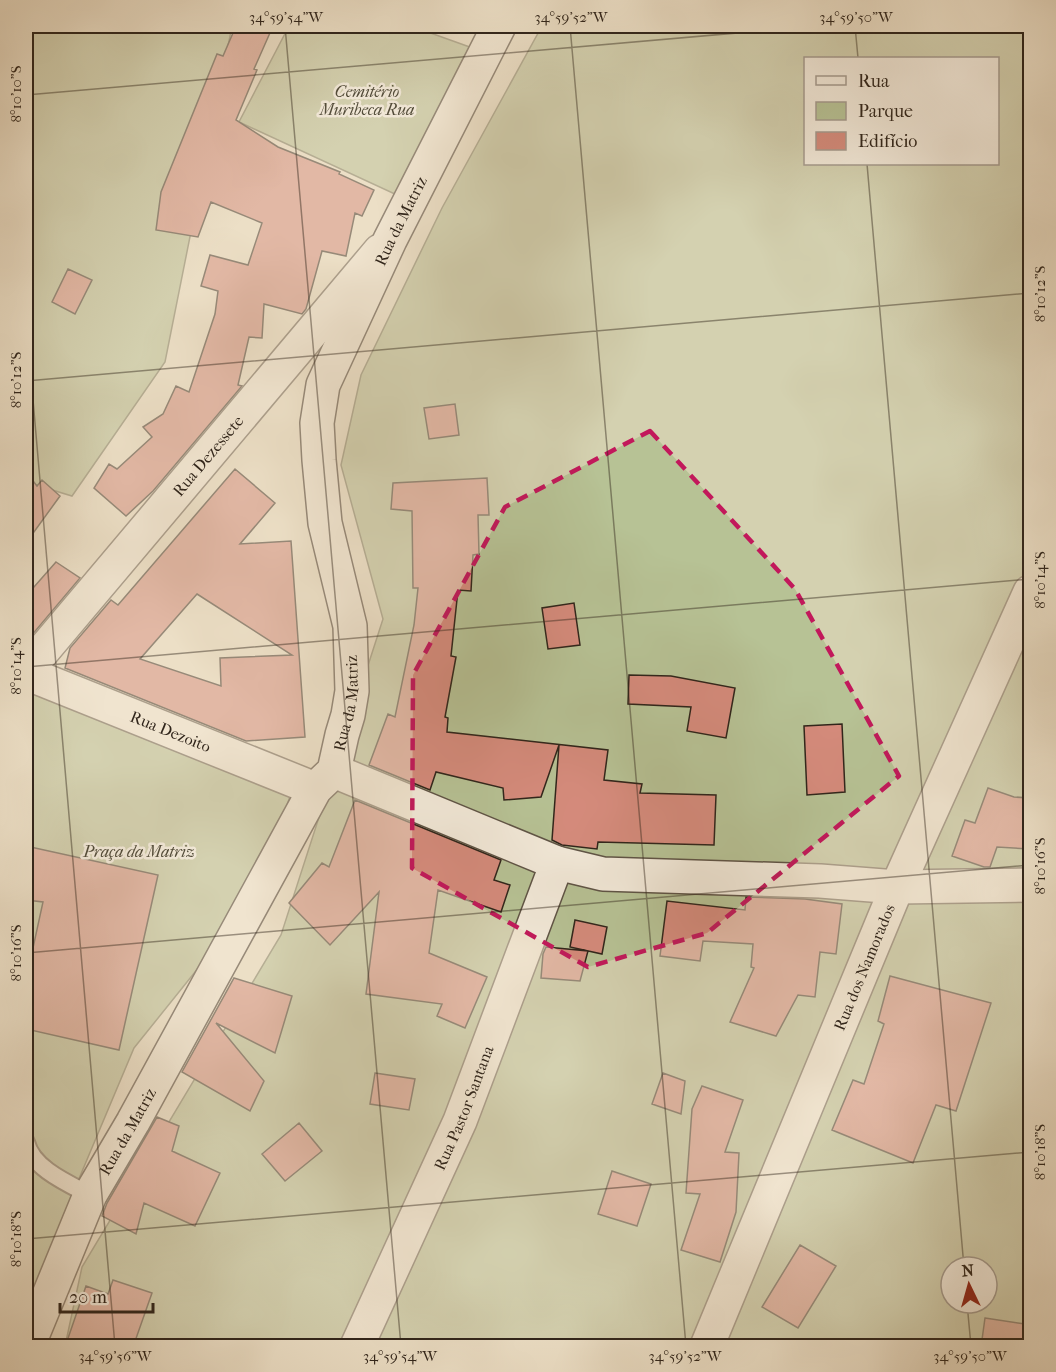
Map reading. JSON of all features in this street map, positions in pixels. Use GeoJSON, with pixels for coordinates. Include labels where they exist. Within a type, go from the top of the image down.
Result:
{"type":"FeatureCollection","features":[{"type":"Feature","properties":{"kind":"street","name":"Rua da Matriz"},"geometry":{"type":"LineString","coordinates":[[28,1347],[90,1195],[325,780],[342,735],[352,691],[350,626],[325,523],[317,423],[323,385],[390,240],[494,27]]}},
{"type":"Feature","properties":{"kind":"street","name":"Rua Dezessete"},"geometry":{"type":"LineString","coordinates":[[26,672],[390,240]]}},
{"type":"Feature","properties":{"kind":"street","name":"Rua dos Namorados"},"geometry":{"type":"LineString","coordinates":[[707,1347],[897,887],[1030,592]]}},
{"type":"Feature","properties":{"kind":"street","name":"Rua Dezoito"},"geometry":{"type":"LineString","coordinates":[[26,672],[325,780]]}},
{"type":"Feature","properties":{"kind":"street"},"geometry":{"type":"LineString","coordinates":[[325,780],[556,863],[603,874],[820,881],[897,887],[1030,885]]}},
{"type":"Feature","properties":{"kind":"street","name":"Rua Pastor Santana"},"geometry":{"type":"LineString","coordinates":[[357,1347],[459,1121],[556,863]]}},
{"type":"Feature","properties":{"kind":"lane"},"geometry":{"type":"LineString","coordinates":[[26,1142],[28,1151],[50,1173],[90,1195]]}},
{"type":"Feature","properties":{"kind":"highlighted area"},"geometry":{"type":"Polygon","coordinates":[[[650,431],[795,589],[899,776],[707,933],[588,967],[412,868],[413,675],[505,507],[650,431]]]}},
{"type":"Feature","properties":{"kind":"green space"},"geometry":{"type":"Polygon","coordinates":[[[26,26],[232,26],[165,362],[72,496],[26,482],[26,26]]]}},
{"type":"Feature","properties":{"kind":"green space","name":"Cemitério Muribeca Rua"},"geometry":{"type":"Polygon","coordinates":[[[289,26],[411,26],[478,50],[397,195],[239,122],[289,26]]]}},
{"type":"Feature","properties":{"kind":"green space"},"geometry":{"type":"Polygon","coordinates":[[[542,26],[1030,26],[1030,1346],[65,1346],[82,1267],[281,935],[383,619],[341,465],[361,375],[442,208],[542,26]]]}},
{"type":"Feature","properties":{"kind":"green space","name":"Praça da Matriz"},"geometry":{"type":"Polygon","coordinates":[[[26,677],[291,793],[268,863],[199,967],[134,1048],[62,1219],[26,1312],[26,677]]]}},
{"type":"Feature","properties":{"kind":"building"},"geometry":{"type":"Polygon","coordinates":[[[236,26],[273,26],[254,69],[257,70],[236,120],[278,147],[340,172],[339,174],[374,190],[362,216],[355,213],[346,256],[322,251],[306,309],[302,314],[264,304],[262,338],[249,337],[238,385],[242,386],[153,491],[126,516],[94,488],[109,464],[117,469],[152,437],[143,427],[163,414],[176,386],[189,392],[215,314],[218,291],[201,286],[210,255],[248,265],[262,223],[211,202],[198,237],[156,230],[161,192],[217,54],[223,56],[236,26]]]}},
{"type":"Feature","properties":{"kind":"building"},"geometry":{"type":"Polygon","coordinates":[[[68,269],[92,280],[75,314],[52,302],[68,269]]]}},
{"type":"Feature","properties":{"kind":"building"},"geometry":{"type":"Polygon","coordinates":[[[455,404],[459,435],[429,439],[424,408],[455,404]]]}},
{"type":"Feature","properties":{"kind":"building"},"geometry":{"type":"Polygon","coordinates":[[[235,469],[275,503],[240,544],[291,541],[305,737],[246,741],[65,668],[70,648],[111,600],[118,605],[235,469]],[[197,594],[140,659],[221,686],[220,658],[292,655],[197,594]]]}},
{"type":"Feature","properties":{"kind":"building"},"geometry":{"type":"Polygon","coordinates":[[[26,472],[37,486],[42,480],[60,496],[26,543],[26,472]]]}},
{"type":"Feature","properties":{"kind":"building"},"geometry":{"type":"Polygon","coordinates":[[[487,478],[489,515],[478,515],[479,554],[473,555],[471,591],[458,590],[451,656],[456,657],[445,717],[448,718],[447,732],[608,750],[604,780],[642,784],[640,793],[716,795],[714,845],[598,842],[597,849],[562,845],[552,840],[559,745],[541,797],[504,800],[503,788],[436,772],[430,790],[369,765],[388,714],[395,717],[414,625],[418,588],[413,588],[412,511],[391,509],[393,483],[487,478]]]}},
{"type":"Feature","properties":{"kind":"building"},"geometry":{"type":"Polygon","coordinates":[[[56,562],[80,578],[26,642],[26,596],[56,562]]]}},
{"type":"Feature","properties":{"kind":"building"},"geometry":{"type":"Polygon","coordinates":[[[574,603],[580,645],[548,649],[542,608],[574,603]]]}},
{"type":"Feature","properties":{"kind":"building"},"geometry":{"type":"Polygon","coordinates":[[[629,675],[671,676],[735,688],[726,738],[687,731],[691,707],[628,704],[629,675]]]}},
{"type":"Feature","properties":{"kind":"building"},"geometry":{"type":"Polygon","coordinates":[[[842,724],[845,792],[807,795],[804,726],[842,724]]]}},
{"type":"Feature","properties":{"kind":"building"},"geometry":{"type":"Polygon","coordinates":[[[988,788],[1014,797],[1030,798],[1030,849],[997,847],[990,867],[984,867],[952,856],[965,820],[975,823],[988,788]]]}},
{"type":"Feature","properties":{"kind":"building"},"geometry":{"type":"Polygon","coordinates":[[[355,800],[501,860],[494,880],[510,885],[501,912],[438,890],[429,953],[487,977],[465,1028],[437,1016],[442,1004],[366,994],[379,892],[330,945],[289,903],[322,863],[329,867],[355,800]]]}},
{"type":"Feature","properties":{"kind":"building"},"geometry":{"type":"Polygon","coordinates":[[[26,846],[158,875],[119,1050],[26,1029],[26,980],[43,902],[26,900],[26,846]]]}},
{"type":"Feature","properties":{"kind":"building"},"geometry":{"type":"Polygon","coordinates":[[[746,897],[805,899],[842,904],[836,954],[820,952],[815,997],[798,995],[776,1036],[730,1022],[754,968],[751,967],[753,944],[703,941],[700,961],[660,956],[667,901],[745,910],[746,897]]]}},
{"type":"Feature","properties":{"kind":"building"},"geometry":{"type":"Polygon","coordinates":[[[575,920],[607,927],[602,954],[570,947],[575,920]]]}},
{"type":"Feature","properties":{"kind":"building"},"geometry":{"type":"Polygon","coordinates":[[[546,947],[588,951],[580,981],[541,978],[543,954],[546,947]]]}},
{"type":"Feature","properties":{"kind":"building"},"geometry":{"type":"Polygon","coordinates":[[[890,976],[991,1003],[956,1111],[936,1105],[913,1163],[832,1130],[853,1080],[864,1084],[884,1024],[878,1021],[890,976]]]}},
{"type":"Feature","properties":{"kind":"building"},"geometry":{"type":"Polygon","coordinates":[[[234,978],[292,996],[275,1053],[216,1023],[264,1081],[250,1111],[182,1072],[234,978]]]}},
{"type":"Feature","properties":{"kind":"building"},"geometry":{"type":"Polygon","coordinates":[[[375,1073],[415,1079],[409,1110],[370,1104],[375,1073]]]}},
{"type":"Feature","properties":{"kind":"building"},"geometry":{"type":"Polygon","coordinates":[[[663,1073],[685,1081],[681,1114],[652,1104],[663,1073]]]}},
{"type":"Feature","properties":{"kind":"building"},"geometry":{"type":"Polygon","coordinates":[[[702,1086],[743,1100],[725,1152],[739,1153],[736,1212],[720,1262],[681,1250],[700,1194],[686,1193],[692,1109],[702,1086]]]}},
{"type":"Feature","properties":{"kind":"building"},"geometry":{"type":"Polygon","coordinates":[[[157,1117],[179,1126],[172,1151],[220,1173],[195,1226],[144,1203],[136,1234],[102,1216],[107,1203],[157,1117]]]}},
{"type":"Feature","properties":{"kind":"building"},"geometry":{"type":"Polygon","coordinates":[[[299,1123],[322,1151],[285,1181],[262,1154],[299,1123]]]}},
{"type":"Feature","properties":{"kind":"building"},"geometry":{"type":"Polygon","coordinates":[[[612,1171],[651,1184],[637,1226],[598,1214],[612,1171]]]}},
{"type":"Feature","properties":{"kind":"building"},"geometry":{"type":"Polygon","coordinates":[[[800,1245],[836,1266],[798,1328],[762,1307],[800,1245]]]}},
{"type":"Feature","properties":{"kind":"building"},"geometry":{"type":"Polygon","coordinates":[[[113,1280],[152,1293],[133,1347],[65,1347],[86,1286],[108,1294],[113,1280]]]}},
{"type":"Feature","properties":{"kind":"building"},"geometry":{"type":"Polygon","coordinates":[[[985,1318],[1025,1324],[1022,1347],[981,1347],[985,1318]]]}}]}
